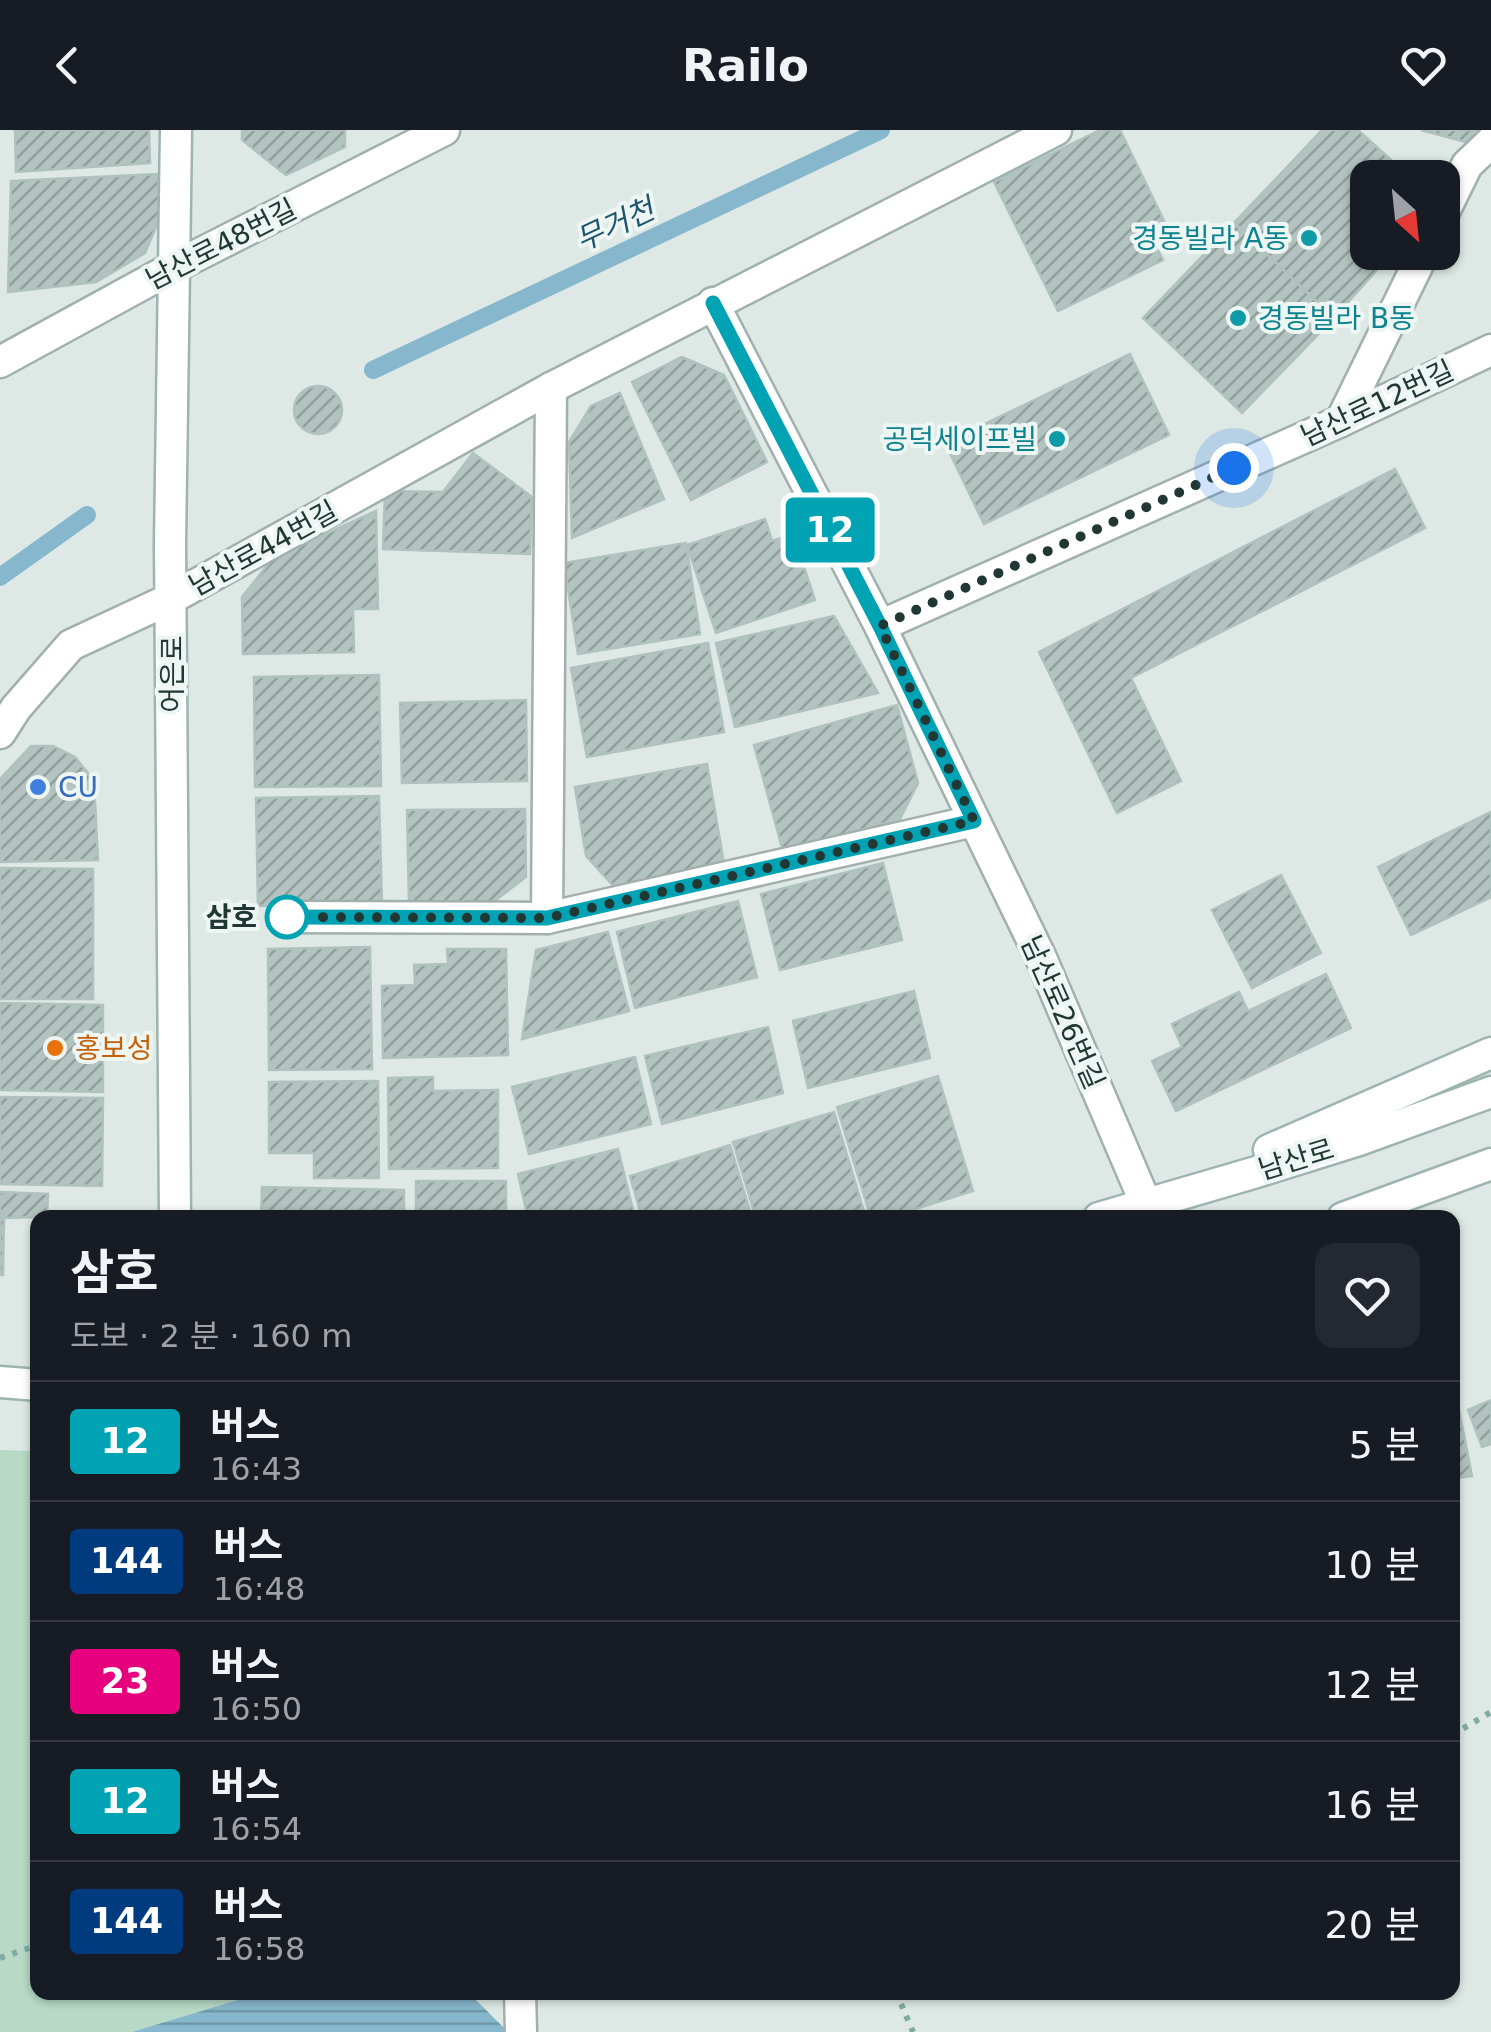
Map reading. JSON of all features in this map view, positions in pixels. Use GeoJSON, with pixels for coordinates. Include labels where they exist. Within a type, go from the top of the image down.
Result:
{"type":"FeatureCollection","features":[{"type":"Feature","properties":{"kind":"street","name":"어은로"},"geometry":{"type":"LineString","coordinates":[[174,1210],[170,543],[176,130]]}},
{"type":"Feature","properties":{"kind":"street","name":"남산로48번길"},"geometry":{"type":"LineString","coordinates":[[0,362],[408,140],[444,130]]}},
{"type":"Feature","properties":{"kind":"street","name":"남산로44번길"},"geometry":{"type":"LineString","coordinates":[[0,733],[16,708],[70,645],[172,598],[551,388],[1056,130]]}},
{"type":"Feature","properties":{"kind":"street"},"geometry":{"type":"LineString","coordinates":[[1460,181],[1468,165],[1491,142]]}},
{"type":"Feature","properties":{"kind":"street"},"geometry":{"type":"LineString","coordinates":[[1341,421],[1415,270]]}},
{"type":"Feature","properties":{"kind":"street","name":"남산로26번길"},"geometry":{"type":"LineString","coordinates":[[713,303],[880,626],[1041,958],[1146,1204]]}},
{"type":"Feature","properties":{"kind":"street","name":"남산로12번길"},"geometry":{"type":"LineString","coordinates":[[880,626],[1491,350]]}},
{"type":"Feature","properties":{"kind":"street"},"geometry":{"type":"LineString","coordinates":[[547,918],[551,388]]}},
{"type":"Feature","properties":{"kind":"street"},"geometry":{"type":"LineString","coordinates":[[287,917],[547,918],[974,821]]}},
{"type":"Feature","properties":{"kind":"street"},"geometry":{"type":"LineString","coordinates":[[1146,1204],[1491,1053]]}},
{"type":"Feature","properties":{"kind":"street","name":"남산로"},"geometry":{"type":"LineString","coordinates":[[1126,1210],[1359,1140],[1491,1092]]}},
{"type":"Feature","properties":{"kind":"street"},"geometry":{"type":"LineString","coordinates":[[1365,1210],[1491,1164]]}},
{"type":"Feature","properties":{"kind":"street"},"geometry":{"type":"LineString","coordinates":[[0,1382],[30,1384]]}},
{"type":"Feature","properties":{"kind":"street"},"geometry":{"type":"LineString","coordinates":[[520,2000],[521,2032]]}},
{"type":"Feature","properties":{"kind":"path"},"geometry":{"type":"LineString","coordinates":[[1460,1730],[1491,1712]]}},
{"type":"Feature","properties":{"kind":"path"},"geometry":{"type":"LineString","coordinates":[[0,1958],[30,1948]]}},
{"type":"Feature","properties":{"kind":"path"},"geometry":{"type":"LineString","coordinates":[[899,2000],[913,2032]]}},
{"type":"Feature","properties":{"kind":"green space"},"geometry":{"type":"Polygon","coordinates":[[[0,1450],[30,1451],[30,2000],[240,2000],[132,2032],[0,2032],[0,1450]]]}},
{"type":"Feature","properties":{"kind":"water"},"geometry":{"type":"Polygon","coordinates":[[[238,2000],[476,2000],[508,2032],[132,2032],[238,2000]]]}},
{"type":"Feature","properties":{"kind":"building"},"geometry":{"type":"Polygon","coordinates":[[[15,130],[149,130],[150,163],[16,172],[15,130]]]}},
{"type":"Feature","properties":{"kind":"building"},"geometry":{"type":"Polygon","coordinates":[[[242,130],[345,130],[345,147],[286,175],[242,140],[242,130]]]}},
{"type":"Feature","properties":{"kind":"building"},"geometry":{"type":"Polygon","coordinates":[[[1100,130],[1120,130],[1164,221],[1147,229],[1163,260],[1058,311],[994,182],[1100,130]]]}},
{"type":"Feature","properties":{"kind":"building","name":"경동빌라 A동"},"geometry":{"type":"Polygon","coordinates":[[[1322,130],[1358,130],[1391,160],[1350,160],[1350,270],[1377,270],[1334,318],[1234,223],[1322,130]]]}},
{"type":"Feature","properties":{"kind":"building"},"geometry":{"type":"Polygon","coordinates":[[[1421,130],[1491,130],[1477,145],[1421,130]]]}},
{"type":"Feature","properties":{"kind":"building"},"geometry":{"type":"Polygon","coordinates":[[[158,174],[159,220],[145,253],[96,282],[8,292],[11,181],[158,174]]]}},
{"type":"Feature","properties":{"kind":"building","name":"경동빌라 B동"},"geometry":{"type":"Polygon","coordinates":[[[1234,223],[1334,318],[1242,413],[1143,318],[1234,223]]]}},
{"type":"Feature","properties":{"kind":"building","name":"공덕세이프빌"},"geometry":{"type":"Polygon","coordinates":[[[1130,354],[1169,435],[984,524],[945,443],[1130,354]]]}},
{"type":"Feature","properties":{"kind":"building"},"geometry":{"type":"Polygon","coordinates":[[[682,357],[724,375],[767,462],[691,500],[632,382],[682,357]]]}},
{"type":"Feature","properties":{"kind":"building"},"geometry":{"type":"Polygon","coordinates":[[[318,386],[335,393],[342,410],[335,427],[318,434],[301,427],[294,410],[301,393],[318,386]]]}},
{"type":"Feature","properties":{"kind":"building"},"geometry":{"type":"Polygon","coordinates":[[[620,393],[664,499],[572,538],[569,442],[591,406],[620,393]]]}},
{"type":"Feature","properties":{"kind":"building"},"geometry":{"type":"Polygon","coordinates":[[[473,453],[532,497],[530,554],[383,549],[385,491],[443,492],[473,453]]]}},
{"type":"Feature","properties":{"kind":"building"},"geometry":{"type":"Polygon","coordinates":[[[1395,469],[1425,528],[1131,678],[1181,781],[1117,813],[1039,652],[1395,469]]]}},
{"type":"Feature","properties":{"kind":"building"},"geometry":{"type":"Polygon","coordinates":[[[376,511],[378,609],[353,609],[354,652],[243,654],[242,597],[273,558],[376,511]]]}},
{"type":"Feature","properties":{"kind":"building"},"geometry":{"type":"Polygon","coordinates":[[[765,519],[772,541],[793,534],[815,600],[716,633],[687,545],[765,519]]]}},
{"type":"Feature","properties":{"kind":"building"},"geometry":{"type":"Polygon","coordinates":[[[686,543],[700,634],[578,654],[564,563],[686,543]]]}},
{"type":"Feature","properties":{"kind":"building"},"geometry":{"type":"Polygon","coordinates":[[[834,616],[878,693],[735,727],[716,643],[834,616]]]}},
{"type":"Feature","properties":{"kind":"building"},"geometry":{"type":"Polygon","coordinates":[[[708,643],[724,732],[587,757],[571,668],[708,643]]]}},
{"type":"Feature","properties":{"kind":"building"},"geometry":{"type":"Polygon","coordinates":[[[379,675],[381,786],[255,787],[254,677],[379,675]]]}},
{"type":"Feature","properties":{"kind":"building"},"geometry":{"type":"Polygon","coordinates":[[[526,700],[527,781],[402,783],[400,703],[526,700]]]}},
{"type":"Feature","properties":{"kind":"building"},"geometry":{"type":"Polygon","coordinates":[[[897,705],[918,783],[900,819],[783,851],[754,745],[897,705]]]}},
{"type":"Feature","properties":{"kind":"building"},"geometry":{"type":"Polygon","coordinates":[[[31,746],[53,746],[75,757],[91,777],[98,860],[0,862],[0,779],[31,746]]]}},
{"type":"Feature","properties":{"kind":"building"},"geometry":{"type":"Polygon","coordinates":[[[707,764],[725,870],[616,889],[586,856],[575,787],[707,764]]]}},
{"type":"Feature","properties":{"kind":"building"},"geometry":{"type":"Polygon","coordinates":[[[379,796],[382,904],[258,906],[256,798],[379,796]]]}},
{"type":"Feature","properties":{"kind":"building"},"geometry":{"type":"Polygon","coordinates":[[[525,809],[526,877],[492,903],[409,904],[407,810],[525,809]]]}},
{"type":"Feature","properties":{"kind":"building"},"geometry":{"type":"Polygon","coordinates":[[[1491,812],[1491,897],[1411,935],[1378,867],[1491,812]]]}},
{"type":"Feature","properties":{"kind":"building"},"geometry":{"type":"Polygon","coordinates":[[[883,863],[902,940],[780,970],[761,894],[883,863]]]}},
{"type":"Feature","properties":{"kind":"building"},"geometry":{"type":"Polygon","coordinates":[[[0,868],[93,869],[93,999],[0,999],[0,868]]]}},
{"type":"Feature","properties":{"kind":"building"},"geometry":{"type":"Polygon","coordinates":[[[1281,875],[1321,953],[1252,988],[1212,910],[1281,875]]]}},
{"type":"Feature","properties":{"kind":"building"},"geometry":{"type":"Polygon","coordinates":[[[738,901],[757,977],[635,1008],[617,932],[738,901]]]}},
{"type":"Feature","properties":{"kind":"building"},"geometry":{"type":"Polygon","coordinates":[[[608,932],[629,1011],[522,1039],[536,950],[608,932]]]}},
{"type":"Feature","properties":{"kind":"building"},"geometry":{"type":"Polygon","coordinates":[[[370,947],[372,1069],[269,1070],[268,949],[370,947]]]}},
{"type":"Feature","properties":{"kind":"building"},"geometry":{"type":"Polygon","coordinates":[[[447,949],[506,949],[508,1055],[383,1058],[382,986],[415,985],[414,965],[448,964],[447,949]]]}},
{"type":"Feature","properties":{"kind":"building"},"geometry":{"type":"Polygon","coordinates":[[[1326,974],[1351,1028],[1176,1111],[1152,1061],[1182,1047],[1172,1024],[1239,992],[1248,1011],[1326,974]]]}},
{"type":"Feature","properties":{"kind":"building"},"geometry":{"type":"Polygon","coordinates":[[[914,991],[930,1058],[808,1088],[793,1021],[914,991]]]}},
{"type":"Feature","properties":{"kind":"building"},"geometry":{"type":"Polygon","coordinates":[[[0,1003],[103,1005],[103,1092],[0,1090],[0,1003]]]}},
{"type":"Feature","properties":{"kind":"building"},"geometry":{"type":"Polygon","coordinates":[[[768,1027],[783,1093],[662,1124],[645,1056],[768,1027]]]}},
{"type":"Feature","properties":{"kind":"building"},"geometry":{"type":"Polygon","coordinates":[[[635,1057],[651,1124],[529,1154],[512,1087],[635,1057]]]}},
{"type":"Feature","properties":{"kind":"building"},"geometry":{"type":"Polygon","coordinates":[[[938,1076],[973,1191],[912,1210],[869,1210],[837,1107],[938,1076]]]}},
{"type":"Feature","properties":{"kind":"building"},"geometry":{"type":"Polygon","coordinates":[[[433,1077],[433,1091],[498,1090],[498,1168],[389,1169],[388,1078],[433,1077]]]}},
{"type":"Feature","properties":{"kind":"building"},"geometry":{"type":"Polygon","coordinates":[[[378,1081],[379,1178],[314,1178],[314,1153],[269,1153],[269,1082],[378,1081]]]}},
{"type":"Feature","properties":{"kind":"building"},"geometry":{"type":"Polygon","coordinates":[[[0,1097],[103,1098],[102,1186],[0,1184],[0,1097]]]}},
{"type":"Feature","properties":{"kind":"building"},"geometry":{"type":"Polygon","coordinates":[[[834,1112],[864,1210],[754,1210],[733,1142],[834,1112]]]}},
{"type":"Feature","properties":{"kind":"building"},"geometry":{"type":"Polygon","coordinates":[[[730,1145],[750,1210],[640,1210],[630,1176],[730,1145]]]}},
{"type":"Feature","properties":{"kind":"building"},"geometry":{"type":"Polygon","coordinates":[[[618,1149],[633,1210],[526,1210],[518,1174],[618,1149]]]}},
{"type":"Feature","properties":{"kind":"building"},"geometry":{"type":"Polygon","coordinates":[[[416,1181],[506,1181],[506,1210],[416,1210],[416,1181]]]}},
{"type":"Feature","properties":{"kind":"building"},"geometry":{"type":"Polygon","coordinates":[[[262,1187],[404,1190],[404,1210],[261,1210],[262,1187]]]}},
{"type":"Feature","properties":{"kind":"building"},"geometry":{"type":"Polygon","coordinates":[[[0,1192],[48,1194],[47,1210],[30,1210],[30,1217],[4,1218],[0,1275],[0,1192]]]}},
{"type":"Feature","properties":{"kind":"building"},"geometry":{"type":"Polygon","coordinates":[[[1491,1400],[1491,1444],[1482,1447],[1468,1410],[1491,1400]]]}},
{"type":"Feature","properties":{"kind":"building"},"geometry":{"type":"Polygon","coordinates":[[[1460,1415],[1472,1476],[1460,1478],[1460,1415]]]}},
{"type":"Feature","properties":{"kind":"waterway","name":"무거천"},"geometry":{"type":"LineString","coordinates":[[373,370],[881,130]]}},
{"type":"Feature","properties":{"kind":"waterway","name":"무거천"},"geometry":{"type":"LineString","coordinates":[[0,577],[87,515]]}},
{"type":"Feature","properties":{"kind":"bus line","name":"12"},"geometry":{"type":"LineString","coordinates":[[287,917],[547,918],[974,821],[880,626],[713,303]]}},
{"type":"Feature","properties":{"kind":"place","name":"경동빌라 A동"},"geometry":{"type":"Point","coordinates":[1309,238]}},
{"type":"Feature","properties":{"kind":"place","name":"경동빌라 B동"},"geometry":{"type":"Point","coordinates":[1238,318]}},
{"type":"Feature","properties":{"kind":"place","name":"공덕세이프빌"},"geometry":{"type":"Point","coordinates":[1057,439]}},
{"type":"Feature","properties":{"kind":"place","name":"CU"},"geometry":{"type":"Point","coordinates":[38,787]}},
{"type":"Feature","properties":{"kind":"place","name":"삼호"},"geometry":{"type":"Point","coordinates":[287,917]}},
{"type":"Feature","properties":{"kind":"place","name":"홍보성"},"geometry":{"type":"Point","coordinates":[55,1048]}},
{"type":"Feature","properties":{"kind":"route"},"geometry":{"type":"LineString","coordinates":[[287,917],[547,918],[974,821],[880,626],[1234,468]]}}]}
